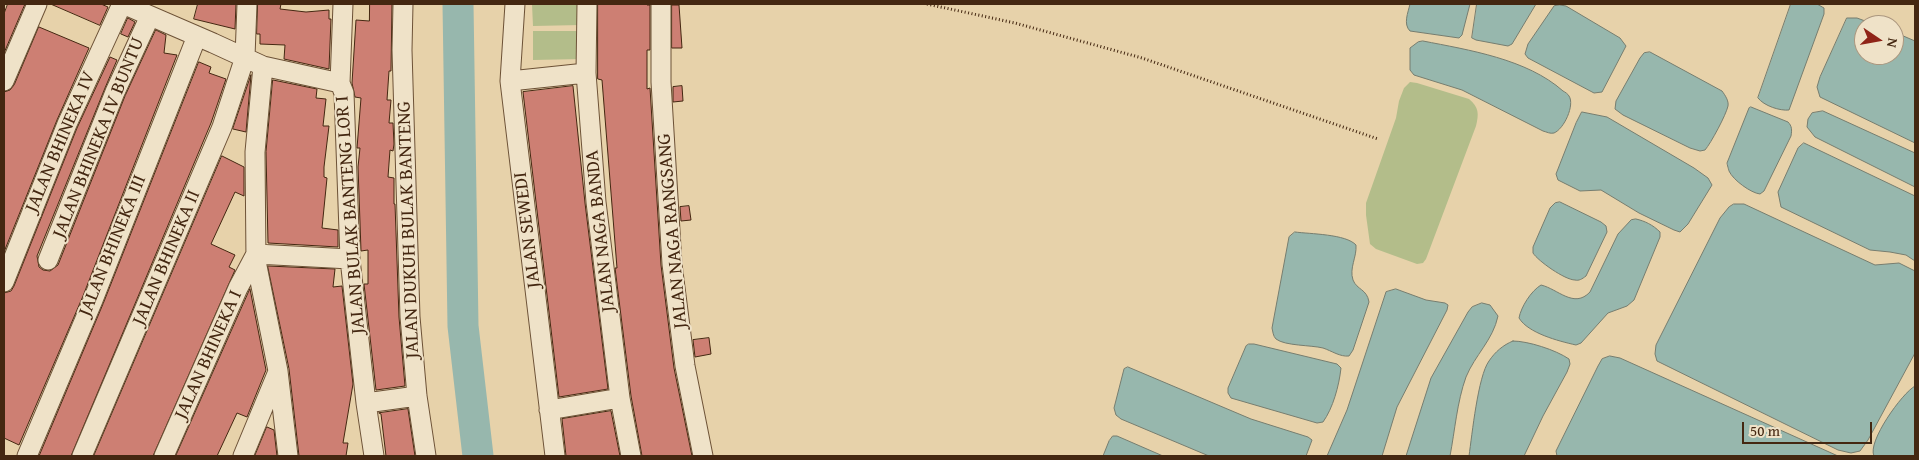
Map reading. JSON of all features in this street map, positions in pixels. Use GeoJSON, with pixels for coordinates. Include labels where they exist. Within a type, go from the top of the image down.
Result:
{"type":"FeatureCollection","features":[{"type":"Feature","properties":{"kind":"street"},"geometry":{"type":"LineString","coordinates":[[4,81],[36,4]]}},
{"type":"Feature","properties":{"kind":"street"},"geometry":{"type":"LineString","coordinates":[[122,4],[263,66],[340,83]]}},
{"type":"Feature","properties":{"kind":"street","name":"JALAN BHINEKA IV"},"geometry":{"type":"LineString","coordinates":[[4,282],[67,124],[122,4]]}},
{"type":"Feature","properties":{"kind":"street","name":"JALAN BHINEKA II"},"geometry":{"type":"LineString","coordinates":[[82,456],[222,127],[245,57],[247,4]]}},
{"type":"Feature","properties":{"kind":"street","name":"JALAN BULAK BANTENG LOR I"},"geometry":{"type":"LineString","coordinates":[[343,4],[340,83],[344,93],[350,259],[366,403],[374,456]]}},
{"type":"Feature","properties":{"kind":"street","name":"JALAN DUKUH BULAK BANTENG"},"geometry":{"type":"LineString","coordinates":[[403,4],[402,50],[406,232],[410,317],[417,396],[426,456]]}},
{"type":"Feature","properties":{"kind":"street","name":"JALAN SEWEDI"},"geometry":{"type":"LineString","coordinates":[[515,4],[510,81],[555,456]]}},
{"type":"Feature","properties":{"kind":"street","name":"JALAN NAGA BANDA"},"geometry":{"type":"LineString","coordinates":[[587,4],[586,73],[596,202],[620,398],[631,456]]}},
{"type":"Feature","properties":{"kind":"street","name":"JALAN NAGA RANGSANG"},"geometry":{"type":"LineString","coordinates":[[661,4],[661,82],[672,264],[685,366],[703,456]]}},
{"type":"Feature","properties":{"kind":"street","name":"JALAN BHINEKA IV BUNTU"},"geometry":{"type":"LineString","coordinates":[[48,260],[115,92],[150,16]]}},
{"type":"Feature","properties":{"kind":"street","name":"JALAN BHINEKA III"},"geometry":{"type":"LineString","coordinates":[[27,456],[93,300],[198,36]]}},
{"type":"Feature","properties":{"kind":"street","name":"JALAN BHINEKA I"},"geometry":{"type":"LineString","coordinates":[[263,66],[255,152],[256,254],[278,371],[288,456]]}},
{"type":"Feature","properties":{"kind":"street"},"geometry":{"type":"LineString","coordinates":[[510,81],[586,73]]}},
{"type":"Feature","properties":{"kind":"street"},"geometry":{"type":"LineString","coordinates":[[256,254],[350,259]]}},
{"type":"Feature","properties":{"kind":"street","name":"JALAN BHINEKA I"},"geometry":{"type":"LineString","coordinates":[[164,456],[238,288],[256,254]]}},
{"type":"Feature","properties":{"kind":"street"},"geometry":{"type":"LineString","coordinates":[[243,456],[278,371]]}},
{"type":"Feature","properties":{"kind":"street"},"geometry":{"type":"LineString","coordinates":[[366,403],[417,396]]}},
{"type":"Feature","properties":{"kind":"street"},"geometry":{"type":"LineString","coordinates":[[550,410],[620,398]]}},
{"type":"Feature","properties":{"kind":"path"},"geometry":{"type":"LineString","coordinates":[[927,4],[1015,23],[1142,58],[1378,139]]}},
{"type":"Feature","properties":{"kind":"green space"},"geometry":{"type":"Polygon","coordinates":[[[532,4],[581,4],[581,25],[533,26],[532,4]]]}},
{"type":"Feature","properties":{"kind":"green space"},"geometry":{"type":"Polygon","coordinates":[[[533,31],[581,31],[582,59],[533,60],[533,31]]]}},
{"type":"Feature","properties":{"kind":"green space"},"geometry":{"type":"Polygon","coordinates":[[[1410,82],[1469,99],[1475,105],[1478,114],[1476,126],[1426,259],[1423,263],[1417,264],[1376,249],[1370,244],[1366,215],[1366,203],[1396,118],[1399,101],[1404,88],[1410,82]]]}},
{"type":"Feature","properties":{"kind":"water"},"geometry":{"type":"Polygon","coordinates":[[[1410,4],[1470,4],[1462,35],[1459,38],[1410,31],[1406,22],[1410,4]]]}},
{"type":"Feature","properties":{"kind":"water"},"geometry":{"type":"Polygon","coordinates":[[[1477,4],[1536,4],[1512,44],[1508,46],[1472,38],[1477,4]]]}},
{"type":"Feature","properties":{"kind":"water"},"geometry":{"type":"Polygon","coordinates":[[[1791,4],[1817,4],[1824,8],[1824,14],[1789,110],[1785,110],[1768,106],[1758,98],[1791,4]]]}},
{"type":"Feature","properties":{"kind":"water"},"geometry":{"type":"Polygon","coordinates":[[[1554,6],[1566,6],[1620,38],[1626,46],[1602,92],[1594,93],[1528,58],[1525,54],[1528,44],[1554,6]]]}},
{"type":"Feature","properties":{"kind":"water"},"geometry":{"type":"Polygon","coordinates":[[[1847,18],[1854,18],[1854,65],[1904,65],[1904,36],[1915,41],[1915,143],[1820,97],[1817,87],[1847,18]]]}},
{"type":"Feature","properties":{"kind":"water"},"geometry":{"type":"Polygon","coordinates":[[[1423,41],[1497,57],[1515,63],[1549,80],[1569,96],[1571,105],[1565,122],[1558,131],[1548,133],[1462,90],[1414,75],[1410,70],[1410,48],[1423,41]]]}},
{"type":"Feature","properties":{"kind":"water"},"geometry":{"type":"Polygon","coordinates":[[[1650,52],[1722,91],[1725,96],[1728,104],[1727,110],[1705,150],[1700,151],[1690,148],[1623,115],[1615,109],[1616,101],[1640,58],[1644,53],[1650,52]]]}},
{"type":"Feature","properties":{"kind":"water"},"geometry":{"type":"Polygon","coordinates":[[[1751,107],[1788,122],[1791,128],[1791,136],[1764,191],[1760,194],[1747,189],[1738,182],[1731,175],[1727,163],[1751,107]]]}},
{"type":"Feature","properties":{"kind":"water"},"geometry":{"type":"Polygon","coordinates":[[[1823,111],[1915,153],[1915,187],[1815,137],[1807,127],[1808,119],[1812,113],[1823,111]]]}},
{"type":"Feature","properties":{"kind":"water"},"geometry":{"type":"Polygon","coordinates":[[[1582,112],[1607,117],[1708,178],[1712,185],[1688,224],[1680,232],[1639,213],[1601,190],[1580,191],[1558,180],[1556,174],[1582,112]]]}},
{"type":"Feature","properties":{"kind":"water"},"geometry":{"type":"Polygon","coordinates":[[[1804,143],[1915,196],[1915,261],[1906,255],[1870,250],[1781,207],[1778,192],[1798,148],[1804,143]]]}},
{"type":"Feature","properties":{"kind":"water"},"geometry":{"type":"Polygon","coordinates":[[[1560,202],[1606,226],[1607,232],[1586,276],[1579,280],[1571,279],[1552,270],[1533,253],[1533,247],[1550,208],[1555,203],[1560,202]]]}},
{"type":"Feature","properties":{"kind":"water"},"geometry":{"type":"Polygon","coordinates":[[[1734,204],[1744,204],[1875,265],[1899,263],[1915,271],[1915,353],[1868,440],[1860,451],[1851,453],[1838,450],[1657,361],[1655,354],[1656,345],[1720,218],[1734,204]]]}},
{"type":"Feature","properties":{"kind":"water"},"geometry":{"type":"Polygon","coordinates":[[[1636,219],[1655,227],[1660,232],[1660,237],[1634,300],[1627,306],[1608,313],[1581,343],[1576,345],[1544,336],[1523,323],[1519,318],[1522,309],[1530,295],[1541,285],[1578,299],[1590,292],[1618,234],[1631,220],[1636,219]]]}},
{"type":"Feature","properties":{"kind":"water"},"geometry":{"type":"Polygon","coordinates":[[[1295,232],[1336,237],[1351,241],[1356,245],[1352,276],[1357,286],[1366,294],[1369,302],[1353,350],[1349,356],[1339,355],[1323,348],[1285,343],[1274,337],[1272,328],[1289,237],[1295,232]]]}},
{"type":"Feature","properties":{"kind":"water"},"geometry":{"type":"Polygon","coordinates":[[[1396,289],[1426,300],[1445,303],[1448,305],[1447,310],[1397,407],[1382,456],[1327,456],[1347,410],[1386,292],[1396,289]]]}},
{"type":"Feature","properties":{"kind":"water"},"geometry":{"type":"Polygon","coordinates":[[[1482,303],[1490,305],[1498,316],[1492,333],[1466,377],[1458,406],[1450,456],[1406,456],[1431,378],[1468,312],[1472,307],[1482,303]]]}},
{"type":"Feature","properties":{"kind":"water"},"geometry":{"type":"Polygon","coordinates":[[[1513,341],[1534,344],[1550,349],[1569,359],[1570,364],[1567,372],[1524,456],[1469,456],[1476,406],[1485,369],[1497,352],[1513,341]]]}},
{"type":"Feature","properties":{"kind":"water"},"geometry":{"type":"Polygon","coordinates":[[[1249,344],[1337,364],[1341,368],[1335,396],[1323,422],[1317,423],[1231,398],[1228,388],[1246,346],[1249,344]]]}},
{"type":"Feature","properties":{"kind":"water"},"geometry":{"type":"Polygon","coordinates":[[[1610,356],[1620,358],[1838,456],[1557,456],[1556,451],[1598,366],[1602,359],[1610,356]]]}},
{"type":"Feature","properties":{"kind":"water"},"geometry":{"type":"Polygon","coordinates":[[[1128,367],[1251,419],[1308,437],[1312,440],[1306,456],[1209,456],[1121,419],[1116,415],[1114,408],[1124,369],[1128,367]]]}},
{"type":"Feature","properties":{"kind":"water"},"geometry":{"type":"Polygon","coordinates":[[[1915,386],[1915,456],[1874,456],[1873,449],[1876,440],[1887,418],[1909,390],[1915,386]]]}},
{"type":"Feature","properties":{"kind":"water"},"geometry":{"type":"Polygon","coordinates":[[[1113,436],[1117,436],[1163,456],[1103,456],[1113,436]]]}},
{"type":"Feature","properties":{"kind":"building"},"geometry":{"type":"Polygon","coordinates":[[[8,4],[25,4],[4,53],[4,14],[8,4]]]}},
{"type":"Feature","properties":{"kind":"building"},"geometry":{"type":"Polygon","coordinates":[[[51,4],[101,4],[108,7],[100,25],[51,4]]]}},
{"type":"Feature","properties":{"kind":"building"},"geometry":{"type":"Polygon","coordinates":[[[198,4],[236,4],[235,29],[194,19],[198,4]]]}},
{"type":"Feature","properties":{"kind":"building"},"geometry":{"type":"Polygon","coordinates":[[[258,4],[281,4],[280,9],[306,12],[329,10],[329,19],[331,19],[329,69],[284,59],[285,45],[260,44],[260,34],[257,34],[258,4]]]}},
{"type":"Feature","properties":{"kind":"building"},"geometry":{"type":"Polygon","coordinates":[[[370,4],[392,4],[391,71],[389,71],[387,100],[391,100],[389,123],[393,123],[394,144],[393,151],[390,150],[388,177],[394,178],[399,317],[405,386],[376,390],[364,284],[368,284],[368,250],[361,251],[358,167],[360,148],[357,148],[361,98],[355,97],[352,83],[356,20],[369,21],[370,4]]]}},
{"type":"Feature","properties":{"kind":"building"},"geometry":{"type":"Polygon","coordinates":[[[598,4],[650,5],[650,50],[647,50],[647,89],[650,88],[661,265],[674,368],[692,456],[642,456],[631,396],[615,268],[617,268],[602,80],[598,79],[598,4]]]}},
{"type":"Feature","properties":{"kind":"building"},"geometry":{"type":"Polygon","coordinates":[[[672,5],[679,5],[682,48],[672,48],[672,5]]]}},
{"type":"Feature","properties":{"kind":"building"},"geometry":{"type":"Polygon","coordinates":[[[128,18],[135,22],[128,37],[121,34],[128,18]]]}},
{"type":"Feature","properties":{"kind":"building"},"geometry":{"type":"Polygon","coordinates":[[[39,27],[89,48],[57,120],[4,252],[4,92],[10,90],[14,85],[39,27]]]}},
{"type":"Feature","properties":{"kind":"building"},"geometry":{"type":"Polygon","coordinates":[[[156,30],[166,35],[164,53],[177,55],[83,296],[19,445],[4,438],[4,293],[11,291],[14,286],[77,128],[110,57],[117,60],[37,256],[39,267],[43,270],[50,271],[58,265],[125,96],[156,30]]]}},
{"type":"Feature","properties":{"kind":"building"},"geometry":{"type":"Polygon","coordinates":[[[199,62],[211,67],[209,73],[226,79],[211,123],[71,456],[39,456],[103,304],[199,62]]]}},
{"type":"Feature","properties":{"kind":"building"},"geometry":{"type":"Polygon","coordinates":[[[251,75],[246,132],[233,129],[251,75]]]}},
{"type":"Feature","properties":{"kind":"building"},"geometry":{"type":"Polygon","coordinates":[[[273,80],[317,89],[316,98],[326,99],[323,126],[329,126],[324,167],[324,177],[327,178],[322,228],[338,230],[338,247],[268,243],[266,152],[273,80]]]}},
{"type":"Feature","properties":{"kind":"building"},"geometry":{"type":"Polygon","coordinates":[[[573,86],[585,203],[608,389],[559,397],[523,92],[573,86]]]}},
{"type":"Feature","properties":{"kind":"building"},"geometry":{"type":"Polygon","coordinates":[[[682,86],[683,101],[673,102],[673,87],[682,86]]]}},
{"type":"Feature","properties":{"kind":"building"},"geometry":{"type":"Polygon","coordinates":[[[222,156],[244,167],[244,196],[235,192],[211,244],[235,255],[229,267],[235,270],[153,456],[94,456],[222,156]]]}},
{"type":"Feature","properties":{"kind":"building"},"geometry":{"type":"Polygon","coordinates":[[[689,206],[691,220],[681,221],[680,207],[689,206]]]}},
{"type":"Feature","properties":{"kind":"building"},"geometry":{"type":"Polygon","coordinates":[[[268,266],[335,269],[333,287],[342,286],[353,384],[343,443],[348,443],[346,456],[299,456],[289,369],[268,266]]]}},
{"type":"Feature","properties":{"kind":"building"},"geometry":{"type":"Polygon","coordinates":[[[250,289],[266,370],[247,417],[237,413],[217,456],[176,456],[250,289]]]}},
{"type":"Feature","properties":{"kind":"building"},"geometry":{"type":"Polygon","coordinates":[[[709,338],[711,354],[695,357],[693,340],[709,338]]]}},
{"type":"Feature","properties":{"kind":"building"},"geometry":{"type":"Polygon","coordinates":[[[408,409],[415,456],[386,456],[381,414],[379,413],[408,409]]]}},
{"type":"Feature","properties":{"kind":"building"},"geometry":{"type":"Polygon","coordinates":[[[611,411],[620,456],[566,456],[562,419],[611,411]]]}},
{"type":"Feature","properties":{"kind":"building"},"geometry":{"type":"Polygon","coordinates":[[[267,427],[274,430],[277,456],[255,456],[267,427]]]}},
{"type":"Feature","properties":{"kind":"waterway"},"geometry":{"type":"LineString","coordinates":[[458,4],[463,326],[478,456]]}}]}
